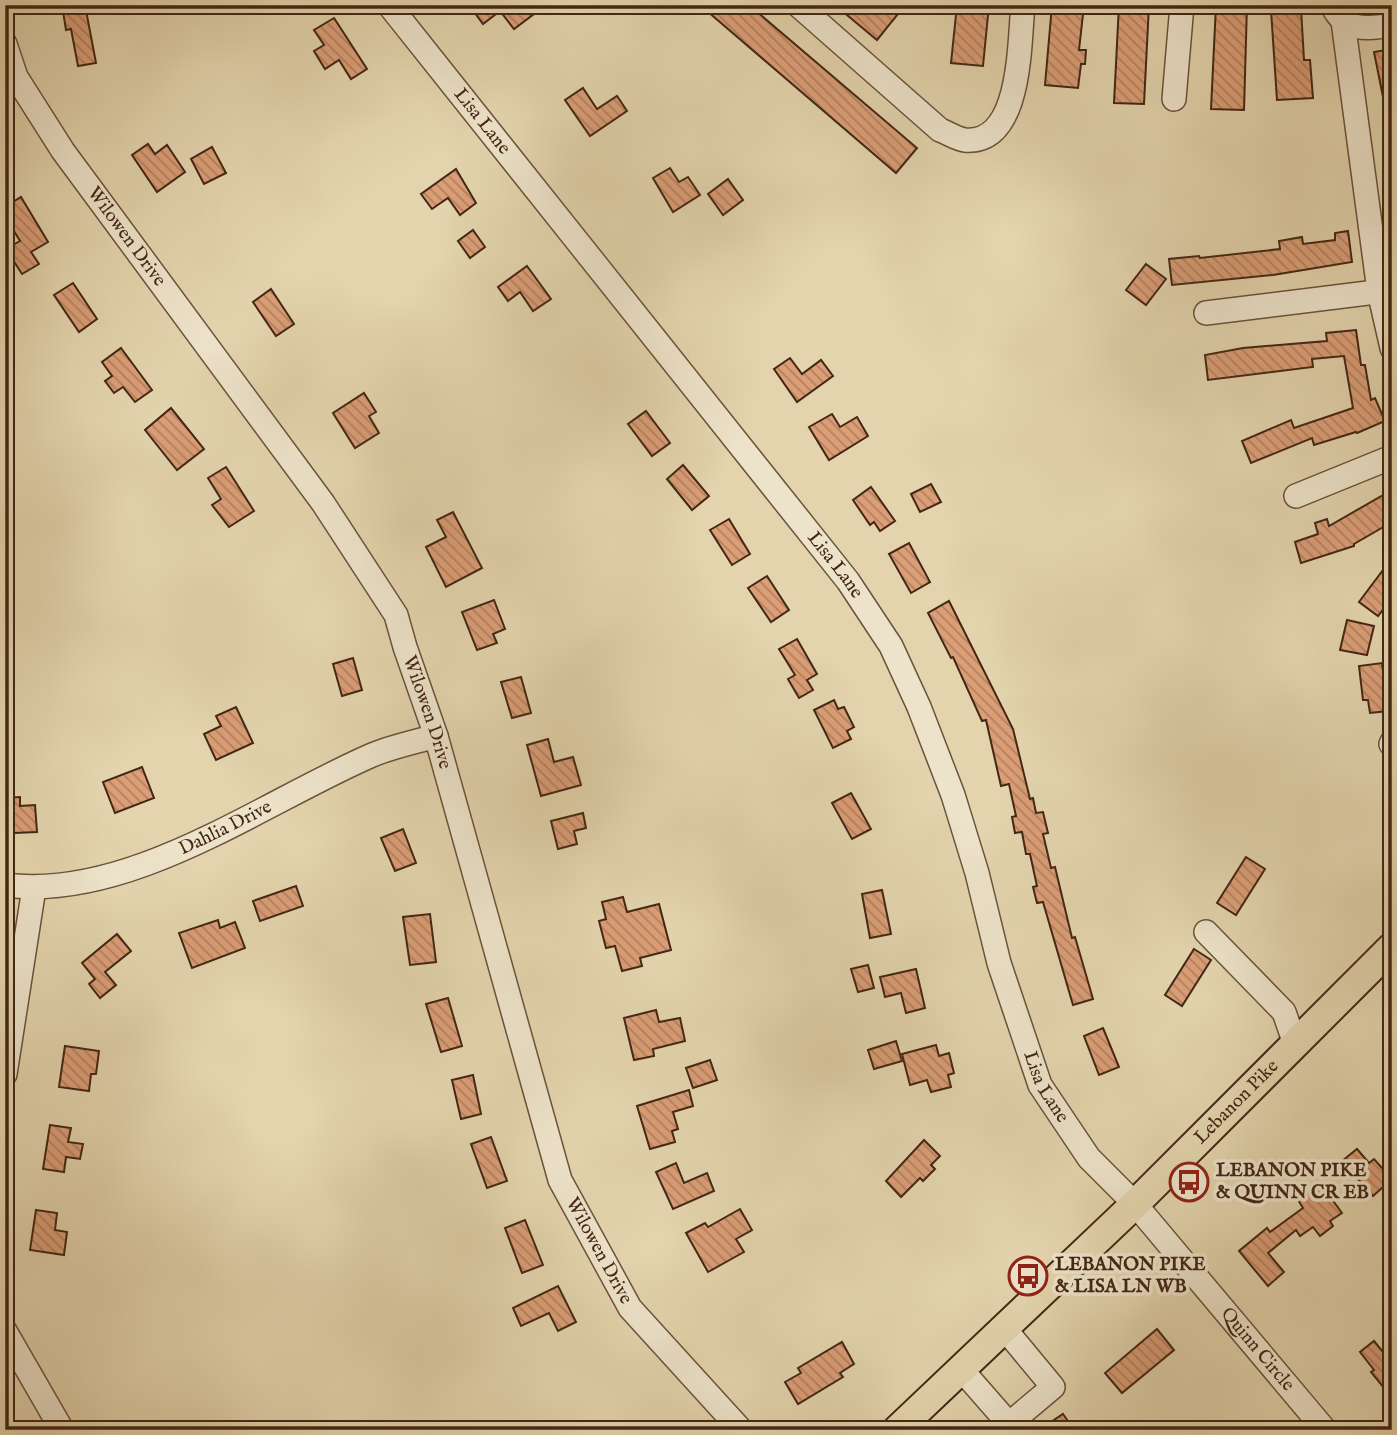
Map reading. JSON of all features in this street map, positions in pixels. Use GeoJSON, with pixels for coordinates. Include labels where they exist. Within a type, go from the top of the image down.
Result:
{"type":"FeatureCollection","features":[{"type":"Feature","properties":{"kind":"main road","name":"Lebanon Pike"},"geometry":{"type":"LineString","coordinates":[[897,1430],[1135,1204],[1392,947]]}},
{"type":"Feature","properties":{"kind":"street","name":"Lisa Lane"},"geometry":{"type":"LineString","coordinates":[[389,5],[848,580],[891,646],[919,707],[953,795],[999,963],[1040,1085],[1089,1158],[1135,1204]]}},
{"type":"Feature","properties":{"kind":"street"},"geometry":{"type":"LineString","coordinates":[[798,5],[940,130],[963,140],[980,139],[996,130],[1010,105],[1016,79],[1023,5]]}},
{"type":"Feature","properties":{"kind":"street"},"geometry":{"type":"LineString","coordinates":[[1174,99],[1182,5]]}},
{"type":"Feature","properties":{"kind":"street"},"geometry":{"type":"LineString","coordinates":[[1337,13],[1356,28],[1392,25]]}},
{"type":"Feature","properties":{"kind":"street"},"geometry":{"type":"LineString","coordinates":[[1337,13],[1385,290],[1392,348]]}},
{"type":"Feature","properties":{"kind":"street","name":"Wilowen Drive"},"geometry":{"type":"LineString","coordinates":[[5,44],[16,77],[63,151],[323,503],[396,615],[436,736],[560,1180],[630,1308],[741,1430]]}},
{"type":"Feature","properties":{"kind":"street"},"geometry":{"type":"LineString","coordinates":[[1206,313],[1385,290]]}},
{"type":"Feature","properties":{"kind":"street"},"geometry":{"type":"LineString","coordinates":[[1296,496],[1392,457]]}},
{"type":"Feature","properties":{"kind":"street","name":"Dahlia Drive"},"geometry":{"type":"LineString","coordinates":[[5,885],[34,888],[90,880],[149,861],[174,852],[372,755],[436,736]]}},
{"type":"Feature","properties":{"kind":"street"},"geometry":{"type":"LineString","coordinates":[[5,1074],[34,888]]}},
{"type":"Feature","properties":{"kind":"street"},"geometry":{"type":"LineString","coordinates":[[1206,932],[1284,1012],[1295,1044]]}},
{"type":"Feature","properties":{"kind":"street","name":"Quinn Circle"},"geometry":{"type":"LineString","coordinates":[[1135,1204],[1325,1430]]}},
{"type":"Feature","properties":{"kind":"street"},"geometry":{"type":"LineString","coordinates":[[961,1369],[1009,1424],[1053,1387],[1004,1328]]}},
{"type":"Feature","properties":{"kind":"street"},"geometry":{"type":"LineString","coordinates":[[5,1331],[62,1430]]}},
{"type":"Feature","properties":{"kind":"building"},"geometry":{"type":"Polygon","coordinates":[[[62,5],[85,5],[96,63],[78,66],[71,29],[66,30],[62,5]]]}},
{"type":"Feature","properties":{"kind":"building"},"geometry":{"type":"Polygon","coordinates":[[[469,5],[546,5],[514,29],[500,11],[483,24],[469,5]]]}},
{"type":"Feature","properties":{"kind":"building"},"geometry":{"type":"Polygon","coordinates":[[[700,5],[749,5],[917,148],[896,173],[700,5]]]}},
{"type":"Feature","properties":{"kind":"building"},"geometry":{"type":"Polygon","coordinates":[[[835,5],[887,5],[898,14],[877,40],[835,5]]]}},
{"type":"Feature","properties":{"kind":"building"},"geometry":{"type":"Polygon","coordinates":[[[957,5],[989,5],[983,66],[951,63],[957,5]]]}},
{"type":"Feature","properties":{"kind":"building"},"geometry":{"type":"Polygon","coordinates":[[[1052,5],[1084,5],[1079,50],[1086,50],[1085,64],[1081,64],[1078,88],[1045,85],[1052,5]]]}},
{"type":"Feature","properties":{"kind":"building"},"geometry":{"type":"Polygon","coordinates":[[[1119,5],[1149,5],[1144,104],[1114,103],[1119,5]]]}},
{"type":"Feature","properties":{"kind":"building"},"geometry":{"type":"Polygon","coordinates":[[[1216,5],[1247,5],[1244,110],[1211,109],[1216,5]]]}},
{"type":"Feature","properties":{"kind":"building"},"geometry":{"type":"Polygon","coordinates":[[[1301,8],[1304,60],[1310,60],[1313,98],[1277,100],[1271,10],[1301,8]]]}},
{"type":"Feature","properties":{"kind":"building"},"geometry":{"type":"Polygon","coordinates":[[[334,18],[367,69],[351,79],[339,60],[325,69],[314,51],[324,45],[314,30],[334,18]]]}},
{"type":"Feature","properties":{"kind":"building"},"geometry":{"type":"Polygon","coordinates":[[[1392,49],[1392,106],[1385,107],[1374,52],[1392,49]]]}},
{"type":"Feature","properties":{"kind":"building"},"geometry":{"type":"Polygon","coordinates":[[[583,88],[597,109],[617,96],[627,111],[590,136],[565,100],[583,88]]]}},
{"type":"Feature","properties":{"kind":"building"},"geometry":{"type":"Polygon","coordinates":[[[148,144],[155,154],[167,145],[185,172],[157,192],[132,155],[148,144]]]}},
{"type":"Feature","properties":{"kind":"building"},"geometry":{"type":"Polygon","coordinates":[[[212,147],[226,173],[204,184],[191,159],[212,147]]]}},
{"type":"Feature","properties":{"kind":"building"},"geometry":{"type":"Polygon","coordinates":[[[670,168],[679,182],[688,177],[700,195],[673,212],[653,178],[670,168]]]}},
{"type":"Feature","properties":{"kind":"building"},"geometry":{"type":"Polygon","coordinates":[[[456,169],[476,203],[460,215],[448,198],[432,209],[421,194],[456,169]]]}},
{"type":"Feature","properties":{"kind":"building"},"geometry":{"type":"Polygon","coordinates":[[[728,179],[743,200],[723,215],[708,194],[728,179]]]}},
{"type":"Feature","properties":{"kind":"building"},"geometry":{"type":"Polygon","coordinates":[[[21,197],[48,242],[31,252],[39,264],[22,274],[6,249],[20,241],[5,216],[5,207],[21,197]]]}},
{"type":"Feature","properties":{"kind":"building"},"geometry":{"type":"Polygon","coordinates":[[[473,230],[485,247],[470,258],[458,241],[473,230]]]}},
{"type":"Feature","properties":{"kind":"building"},"geometry":{"type":"Polygon","coordinates":[[[1348,231],[1352,262],[1273,275],[1172,285],[1169,259],[1280,249],[1279,241],[1302,237],[1303,244],[1335,240],[1335,233],[1348,231]]]}},
{"type":"Feature","properties":{"kind":"building"},"geometry":{"type":"Polygon","coordinates":[[[1146,264],[1166,279],[1146,305],[1126,290],[1146,264]]]}},
{"type":"Feature","properties":{"kind":"building"},"geometry":{"type":"Polygon","coordinates":[[[527,266],[551,299],[533,311],[520,292],[508,301],[498,287],[527,266]]]}},
{"type":"Feature","properties":{"kind":"building"},"geometry":{"type":"Polygon","coordinates":[[[73,283],[97,319],[79,332],[54,295],[73,283]]]}},
{"type":"Feature","properties":{"kind":"building"},"geometry":{"type":"Polygon","coordinates":[[[271,289],[294,324],[276,336],[253,302],[271,289]]]}},
{"type":"Feature","properties":{"kind":"building"},"geometry":{"type":"Polygon","coordinates":[[[1356,330],[1361,365],[1365,365],[1371,400],[1375,398],[1385,421],[1357,433],[1314,445],[1312,438],[1251,463],[1242,441],[1291,420],[1294,428],[1353,408],[1344,356],[1312,359],[1313,367],[1208,380],[1205,355],[1243,348],[1327,341],[1326,333],[1356,330]]]}},
{"type":"Feature","properties":{"kind":"building"},"geometry":{"type":"Polygon","coordinates":[[[121,348],[152,390],[135,402],[123,387],[114,393],[105,381],[112,376],[102,362],[121,348]]]}},
{"type":"Feature","properties":{"kind":"building"},"geometry":{"type":"Polygon","coordinates":[[[790,358],[802,374],[821,360],[833,376],[797,402],[774,369],[790,358]]]}},
{"type":"Feature","properties":{"kind":"building"},"geometry":{"type":"Polygon","coordinates":[[[364,393],[376,412],[369,416],[379,433],[355,448],[333,413],[364,393]]]}},
{"type":"Feature","properties":{"kind":"building"},"geometry":{"type":"Polygon","coordinates":[[[171,408],[204,449],[177,470],[145,430],[171,408]]]}},
{"type":"Feature","properties":{"kind":"building"},"geometry":{"type":"Polygon","coordinates":[[[646,411],[670,443],[652,456],[628,424],[646,411]]]}},
{"type":"Feature","properties":{"kind":"building"},"geometry":{"type":"Polygon","coordinates":[[[832,414],[840,427],[857,417],[868,436],[829,460],[809,427],[832,414]]]}},
{"type":"Feature","properties":{"kind":"building"},"geometry":{"type":"Polygon","coordinates":[[[683,465],[709,496],[692,510],[667,479],[683,465]]]}},
{"type":"Feature","properties":{"kind":"building"},"geometry":{"type":"Polygon","coordinates":[[[226,467],[254,511],[229,527],[212,505],[221,499],[208,478],[226,467]]]}},
{"type":"Feature","properties":{"kind":"building"},"geometry":{"type":"Polygon","coordinates":[[[931,484],[941,502],[920,512],[911,494],[931,484]]]}},
{"type":"Feature","properties":{"kind":"building"},"geometry":{"type":"Polygon","coordinates":[[[871,487],[895,521],[880,531],[874,522],[870,525],[853,500],[871,487]]]}},
{"type":"Feature","properties":{"kind":"building"},"geometry":{"type":"Polygon","coordinates":[[[1392,490],[1392,522],[1354,546],[1301,563],[1295,542],[1318,534],[1315,523],[1327,519],[1329,526],[1392,490]]]}},
{"type":"Feature","properties":{"kind":"building"},"geometry":{"type":"Polygon","coordinates":[[[453,512],[482,568],[446,587],[426,547],[446,537],[437,520],[453,512]]]}},
{"type":"Feature","properties":{"kind":"building"},"geometry":{"type":"Polygon","coordinates":[[[729,519],[750,554],[732,565],[710,530],[729,519]]]}},
{"type":"Feature","properties":{"kind":"building"},"geometry":{"type":"Polygon","coordinates":[[[909,543],[930,582],[911,593],[889,554],[909,543]]]}},
{"type":"Feature","properties":{"kind":"building"},"geometry":{"type":"Polygon","coordinates":[[[1392,558],[1392,598],[1378,616],[1359,602],[1392,558]]]}},
{"type":"Feature","properties":{"kind":"building"},"geometry":{"type":"Polygon","coordinates":[[[767,576],[789,610],[771,622],[748,588],[767,576]]]}},
{"type":"Feature","properties":{"kind":"building"},"geometry":{"type":"Polygon","coordinates":[[[494,600],[505,629],[493,634],[497,643],[477,650],[462,612],[494,600]]]}},
{"type":"Feature","properties":{"kind":"building"},"geometry":{"type":"Polygon","coordinates":[[[949,601],[1013,729],[1030,799],[1033,798],[1036,813],[1043,812],[1048,833],[1043,834],[1051,868],[1055,867],[1072,938],[1075,937],[1093,999],[1073,1005],[1043,902],[1037,903],[1033,887],[1037,886],[1030,854],[1026,854],[1022,832],[1015,833],[1012,817],[1016,816],[1009,784],[1001,786],[986,720],[982,721],[953,657],[951,658],[928,613],[949,601]]]}},
{"type":"Feature","properties":{"kind":"building"},"geometry":{"type":"Polygon","coordinates":[[[1347,620],[1374,626],[1367,655],[1340,650],[1347,620]]]}},
{"type":"Feature","properties":{"kind":"building"},"geometry":{"type":"Polygon","coordinates":[[[797,639],[817,674],[807,680],[813,690],[799,698],[788,679],[795,675],[779,649],[797,639]]]}},
{"type":"Feature","properties":{"kind":"building"},"geometry":{"type":"Polygon","coordinates":[[[353,658],[362,690],[342,696],[333,664],[353,658]]]}},
{"type":"Feature","properties":{"kind":"building"},"geometry":{"type":"Polygon","coordinates":[[[1382,663],[1388,711],[1370,713],[1368,700],[1363,700],[1359,666],[1382,663]]]}},
{"type":"Feature","properties":{"kind":"building"},"geometry":{"type":"Polygon","coordinates":[[[521,677],[531,713],[512,718],[501,682],[521,677]]]}},
{"type":"Feature","properties":{"kind":"building"},"geometry":{"type":"Polygon","coordinates":[[[834,700],[838,709],[844,707],[854,727],[847,731],[851,739],[833,748],[814,710],[834,700]]]}},
{"type":"Feature","properties":{"kind":"building"},"geometry":{"type":"Polygon","coordinates":[[[236,707],[253,743],[216,760],[204,734],[221,726],[216,716],[236,707]]]}},
{"type":"Feature","properties":{"kind":"building"},"geometry":{"type":"Polygon","coordinates":[[[548,739],[554,762],[573,757],[581,785],[541,796],[527,745],[548,739]]]}},
{"type":"Feature","properties":{"kind":"building"},"geometry":{"type":"Polygon","coordinates":[[[142,767],[154,798],[115,813],[103,782],[142,767]]]}},
{"type":"Feature","properties":{"kind":"building"},"geometry":{"type":"Polygon","coordinates":[[[851,793],[871,829],[852,839],[832,803],[851,793]]]}},
{"type":"Feature","properties":{"kind":"building"},"geometry":{"type":"Polygon","coordinates":[[[20,797],[20,806],[35,805],[37,832],[14,833],[13,828],[5,828],[5,798],[20,797]]]}},
{"type":"Feature","properties":{"kind":"building"},"geometry":{"type":"Polygon","coordinates":[[[583,813],[586,828],[574,831],[577,844],[558,849],[551,821],[583,813]]]}},
{"type":"Feature","properties":{"kind":"building"},"geometry":{"type":"Polygon","coordinates":[[[403,829],[416,863],[395,871],[381,838],[403,829]]]}},
{"type":"Feature","properties":{"kind":"building"},"geometry":{"type":"Polygon","coordinates":[[[1246,857],[1265,869],[1236,915],[1217,903],[1246,857]]]}},
{"type":"Feature","properties":{"kind":"building"},"geometry":{"type":"Polygon","coordinates":[[[296,886],[303,906],[260,921],[253,901],[296,886]]]}},
{"type":"Feature","properties":{"kind":"building"},"geometry":{"type":"Polygon","coordinates":[[[882,890],[891,934],[870,938],[862,894],[882,890]]]}},
{"type":"Feature","properties":{"kind":"building"},"geometry":{"type":"Polygon","coordinates":[[[623,897],[627,912],[659,904],[671,950],[640,958],[642,966],[622,971],[615,946],[606,948],[599,921],[606,919],[602,902],[623,897]]]}},
{"type":"Feature","properties":{"kind":"building"},"geometry":{"type":"Polygon","coordinates":[[[430,914],[436,962],[410,965],[403,917],[430,914]]]}},
{"type":"Feature","properties":{"kind":"building"},"geometry":{"type":"Polygon","coordinates":[[[218,920],[220,928],[235,922],[245,948],[192,968],[179,933],[218,920]]]}},
{"type":"Feature","properties":{"kind":"building"},"geometry":{"type":"Polygon","coordinates":[[[117,934],[131,951],[105,972],[116,985],[100,998],[89,984],[95,979],[82,963],[117,934]]]}},
{"type":"Feature","properties":{"kind":"building"},"geometry":{"type":"Polygon","coordinates":[[[1194,949],[1211,960],[1182,1006],[1165,995],[1194,949]]]}},
{"type":"Feature","properties":{"kind":"building"},"geometry":{"type":"Polygon","coordinates":[[[868,965],[874,988],[858,992],[851,969],[868,965]]]}},
{"type":"Feature","properties":{"kind":"building"},"geometry":{"type":"Polygon","coordinates":[[[916,969],[925,1008],[906,1013],[901,993],[885,997],[880,977],[916,969]]]}},
{"type":"Feature","properties":{"kind":"building"},"geometry":{"type":"Polygon","coordinates":[[[448,998],[462,1046],[441,1052],[426,1004],[448,998]]]}},
{"type":"Feature","properties":{"kind":"building"},"geometry":{"type":"Polygon","coordinates":[[[656,1010],[659,1022],[680,1018],[685,1041],[653,1049],[654,1056],[634,1060],[624,1018],[656,1010]]]}},
{"type":"Feature","properties":{"kind":"building"},"geometry":{"type":"Polygon","coordinates":[[[1103,1028],[1119,1067],[1099,1075],[1084,1036],[1103,1028]]]}},
{"type":"Feature","properties":{"kind":"building"},"geometry":{"type":"Polygon","coordinates":[[[896,1041],[902,1061],[874,1069],[868,1050],[896,1041]]]}},
{"type":"Feature","properties":{"kind":"building"},"geometry":{"type":"Polygon","coordinates":[[[936,1045],[939,1056],[949,1053],[954,1073],[948,1075],[951,1087],[931,1092],[927,1080],[910,1085],[902,1054],[936,1045]]]}},
{"type":"Feature","properties":{"kind":"building"},"geometry":{"type":"Polygon","coordinates":[[[65,1046],[99,1051],[96,1074],[91,1074],[89,1091],[59,1087],[65,1046]]]}},
{"type":"Feature","properties":{"kind":"building"},"geometry":{"type":"Polygon","coordinates":[[[710,1060],[717,1080],[693,1088],[686,1068],[710,1060]]]}},
{"type":"Feature","properties":{"kind":"building"},"geometry":{"type":"Polygon","coordinates":[[[473,1075],[481,1114],[461,1119],[452,1080],[473,1075]]]}},
{"type":"Feature","properties":{"kind":"building"},"geometry":{"type":"Polygon","coordinates":[[[689,1090],[693,1106],[673,1112],[678,1129],[672,1131],[675,1142],[650,1149],[637,1106],[689,1090]]]}},
{"type":"Feature","properties":{"kind":"building"},"geometry":{"type":"Polygon","coordinates":[[[50,1125],[71,1128],[68,1142],[83,1144],[80,1159],[66,1157],[64,1172],[43,1169],[50,1125]]]}},
{"type":"Feature","properties":{"kind":"building"},"geometry":{"type":"Polygon","coordinates":[[[491,1137],[507,1181],[487,1188],[471,1144],[491,1137]]]}},
{"type":"Feature","properties":{"kind":"building"},"geometry":{"type":"Polygon","coordinates":[[[924,1140],[940,1156],[931,1165],[935,1169],[923,1181],[920,1178],[901,1197],[886,1181],[924,1140]]]}},
{"type":"Feature","properties":{"kind":"building"},"geometry":{"type":"Polygon","coordinates":[[[1357,1149],[1369,1163],[1374,1159],[1392,1179],[1373,1196],[1342,1161],[1357,1149]]]}},
{"type":"Feature","properties":{"kind":"building"},"geometry":{"type":"Polygon","coordinates":[[[676,1163],[684,1183],[707,1173],[714,1191],[673,1209],[656,1172],[676,1163]]]}},
{"type":"Feature","properties":{"kind":"building"},"geometry":{"type":"Polygon","coordinates":[[[1320,1183],[1342,1213],[1330,1221],[1333,1226],[1320,1236],[1313,1227],[1300,1236],[1296,1230],[1268,1253],[1284,1272],[1268,1286],[1239,1251],[1267,1228],[1270,1232],[1303,1208],[1298,1200],[1320,1183]]]}},
{"type":"Feature","properties":{"kind":"building"},"geometry":{"type":"Polygon","coordinates":[[[740,1209],[752,1230],[736,1239],[744,1252],[708,1272],[686,1233],[705,1223],[708,1227],[740,1209]]]}},
{"type":"Feature","properties":{"kind":"building"},"geometry":{"type":"Polygon","coordinates":[[[36,1210],[57,1213],[55,1230],[67,1232],[64,1255],[30,1250],[36,1210]]]}},
{"type":"Feature","properties":{"kind":"building"},"geometry":{"type":"Polygon","coordinates":[[[525,1220],[543,1265],[522,1273],[505,1228],[525,1220]]]}},
{"type":"Feature","properties":{"kind":"building"},"geometry":{"type":"Polygon","coordinates":[[[558,1286],[576,1322],[558,1331],[549,1313],[521,1326],[513,1308],[558,1286]]]}},
{"type":"Feature","properties":{"kind":"building"},"geometry":{"type":"Polygon","coordinates":[[[1157,1329],[1174,1350],[1122,1393],[1105,1373],[1157,1329]]]}},
{"type":"Feature","properties":{"kind":"building"},"geometry":{"type":"Polygon","coordinates":[[[1374,1341],[1392,1363],[1392,1398],[1371,1372],[1374,1370],[1360,1352],[1374,1341]]]}},
{"type":"Feature","properties":{"kind":"building"},"geometry":{"type":"Polygon","coordinates":[[[842,1342],[854,1364],[840,1373],[843,1377],[798,1404],[785,1382],[801,1373],[798,1368],[842,1342]]]}},
{"type":"Feature","properties":{"kind":"building"},"geometry":{"type":"Polygon","coordinates":[[[1063,1414],[1074,1430],[1039,1430],[1063,1414]]]}},
{"type":"Feature","properties":{"kind":"place","name":"LEBANON PIKE & QUINN CR EB"},"geometry":{"type":"Point","coordinates":[1189,1182]}},
{"type":"Feature","properties":{"kind":"place","name":"LEBANON PIKE & LISA LN WB"},"geometry":{"type":"Point","coordinates":[1028,1276]}}]}
